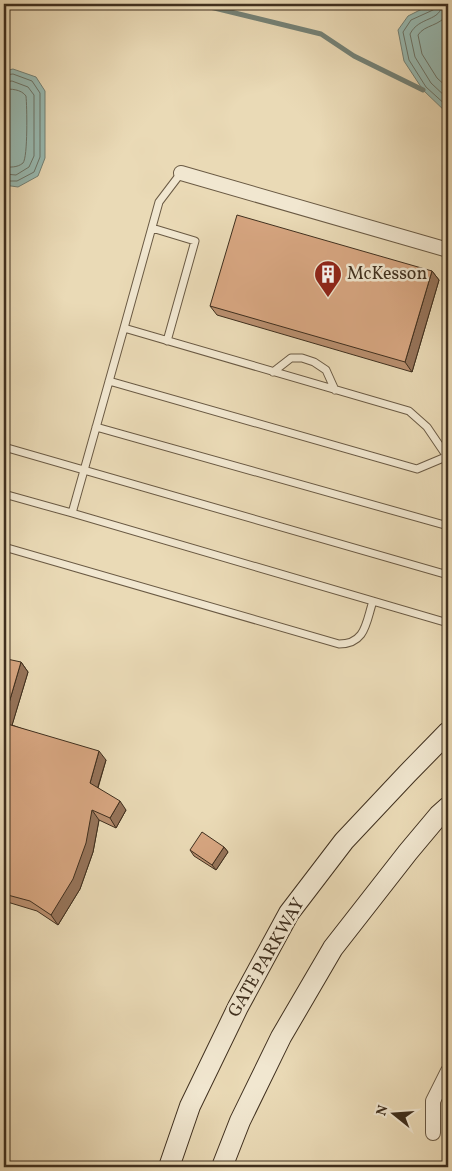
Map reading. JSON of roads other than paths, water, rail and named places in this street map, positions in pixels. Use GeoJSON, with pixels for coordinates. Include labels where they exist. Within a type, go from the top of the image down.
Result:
{"type":"FeatureCollection","features":[{"type":"Feature","properties":{"kind":"main road","name":"GATE PARKWAY"},"geometry":{"type":"LineString","coordinates":[[169,1167],[194,1097],[238,1007],[289,914],[344,841],[448,732]]}},
{"type":"Feature","properties":{"kind":"main road"},"geometry":{"type":"LineString","coordinates":[[222,1167],[240,1121],[280,1037],[333,948],[408,852],[448,806]]}},
{"type":"Feature","properties":{"kind":"street"},"geometry":{"type":"LineString","coordinates":[[181,173],[448,250]]}},
{"type":"Feature","properties":{"kind":"street"},"geometry":{"type":"LineString","coordinates":[[433,1132],[433,1101],[448,1071]]}},
{"type":"Feature","properties":{"kind":"lane"},"geometry":{"type":"LineString","coordinates":[[72,513],[159,202],[181,173]]}},
{"type":"Feature","properties":{"kind":"lane"},"geometry":{"type":"LineString","coordinates":[[152,228],[195,241],[167,341]]}},
{"type":"Feature","properties":{"kind":"lane"},"geometry":{"type":"LineString","coordinates":[[109,381],[417,468],[448,457],[427,427],[409,411],[124,328]]}},
{"type":"Feature","properties":{"kind":"lane"},"geometry":{"type":"LineString","coordinates":[[273,372],[291,358],[302,358],[314,362],[326,370],[335,390]]}},
{"type":"Feature","properties":{"kind":"lane"},"geometry":{"type":"LineString","coordinates":[[96,427],[448,526]]}},
{"type":"Feature","properties":{"kind":"lane"},"geometry":{"type":"LineString","coordinates":[[4,447],[448,575]]}},
{"type":"Feature","properties":{"kind":"lane"},"geometry":{"type":"LineString","coordinates":[[4,494],[448,624]]}},
{"type":"Feature","properties":{"kind":"lane"},"geometry":{"type":"LineString","coordinates":[[4,547],[339,644],[349,644],[357,640],[362,633],[373,601]]}},
{"type":"Feature","properties":{"kind":"water"},"geometry":{"type":"Polygon","coordinates":[[[448,4],[448,114],[423,90],[404,61],[398,30],[408,16],[426,7],[448,4]]]}},
{"type":"Feature","properties":{"kind":"water"},"geometry":{"type":"Polygon","coordinates":[[[13,69],[36,77],[45,91],[45,158],[38,176],[18,187],[4,185],[4,71],[13,69]]]}},
{"type":"Feature","properties":{"kind":"waterway"},"geometry":{"type":"LineString","coordinates":[[198,4],[321,34],[354,56],[423,90]]}},
{"type":"Feature","properties":{"kind":"place","name":"McKesson"},"geometry":{"type":"Point","coordinates":[328,298]}}]}
